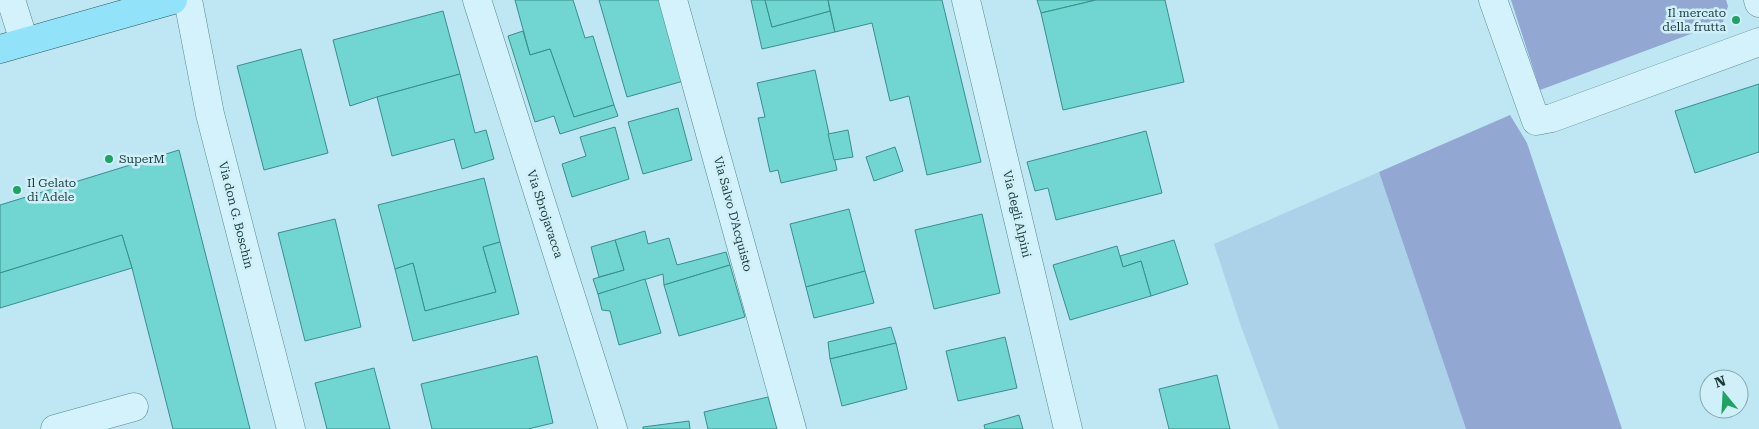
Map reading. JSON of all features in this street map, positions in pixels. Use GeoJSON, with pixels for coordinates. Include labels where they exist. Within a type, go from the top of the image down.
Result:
{"type":"FeatureCollection","features":[{"type":"Feature","properties":{"kind":"main road"},"geometry":{"type":"LineString","coordinates":[[12,45],[174,0]]}},
{"type":"Feature","properties":{"kind":"street"},"geometry":{"type":"LineString","coordinates":[[11,0],[12,45]]}},
{"type":"Feature","properties":{"kind":"street","name":"Via don G. Boschin"},"geometry":{"type":"LineString","coordinates":[[188,0],[210,114],[291,429]]}},
{"type":"Feature","properties":{"kind":"street","name":"Via Sbrojavacca"},"geometry":{"type":"LineString","coordinates":[[477,0],[613,429]]}},
{"type":"Feature","properties":{"kind":"street","name":"Via Salvo D'Acquisto"},"geometry":{"type":"LineString","coordinates":[[673,0],[792,429]]}},
{"type":"Feature","properties":{"kind":"street","name":"Via degli Alpini"},"geometry":{"type":"LineString","coordinates":[[966,0],[1068,429]]}},
{"type":"Feature","properties":{"kind":"street"},"geometry":{"type":"LineString","coordinates":[[1493,0],[1536,122],[1552,118],[1759,42]]}},
{"type":"Feature","properties":{"kind":"street"},"geometry":{"type":"LineString","coordinates":[[56,429],[134,407]]}},
{"type":"Feature","properties":{"kind":"shaded area"},"geometry":{"type":"Polygon","coordinates":[[[1511,0],[1726,0],[1728,6],[1723,22],[1540,90],[1511,0]]]}},
{"type":"Feature","properties":{"kind":"shaded area"},"geometry":{"type":"Polygon","coordinates":[[[1510,115],[1527,143],[1622,429],[1466,429],[1379,172],[1510,115]]]}},
{"type":"Feature","properties":{"kind":"shaded area"},"geometry":{"type":"Polygon","coordinates":[[[1379,172],[1466,429],[1279,429],[1242,329],[1214,244],[1379,172]]]}},
{"type":"Feature","properties":{"kind":"building"},"geometry":{"type":"Polygon","coordinates":[[[515,0],[573,0],[585,38],[593,36],[614,105],[574,117],[550,49],[530,55],[515,0]]]}},
{"type":"Feature","properties":{"kind":"building"},"geometry":{"type":"Polygon","coordinates":[[[599,0],[663,0],[687,80],[627,97],[599,0]]]}},
{"type":"Feature","properties":{"kind":"building"},"geometry":{"type":"Polygon","coordinates":[[[751,0],[765,0],[772,27],[830,11],[835,32],[762,49],[751,0]]]}},
{"type":"Feature","properties":{"kind":"building"},"geometry":{"type":"Polygon","coordinates":[[[765,0],[828,0],[830,11],[772,27],[765,0]]]}},
{"type":"Feature","properties":{"kind":"building"},"geometry":{"type":"Polygon","coordinates":[[[828,0],[942,0],[981,162],[927,175],[909,96],[890,101],[872,23],[835,32],[828,0]]]}},
{"type":"Feature","properties":{"kind":"building"},"geometry":{"type":"Polygon","coordinates":[[[1037,0],[1096,0],[1041,13],[1037,0]]]}},
{"type":"Feature","properties":{"kind":"building"},"geometry":{"type":"Polygon","coordinates":[[[1096,0],[1165,0],[1184,82],[1063,110],[1041,13],[1096,0]]]}},
{"type":"Feature","properties":{"kind":"building"},"geometry":{"type":"Polygon","coordinates":[[[443,11],[460,74],[350,106],[333,40],[443,11]]]}},
{"type":"Feature","properties":{"kind":"building"},"geometry":{"type":"Polygon","coordinates":[[[523,31],[530,55],[550,49],[574,117],[614,105],[618,116],[560,134],[554,116],[535,122],[508,36],[523,31]]]}},
{"type":"Feature","properties":{"kind":"building"},"geometry":{"type":"Polygon","coordinates":[[[301,49],[328,153],[264,170],[237,66],[301,49]]]}},
{"type":"Feature","properties":{"kind":"building"},"geometry":{"type":"Polygon","coordinates":[[[815,70],[837,170],[781,183],[778,170],[770,172],[758,118],[765,117],[757,83],[815,70]]]}},
{"type":"Feature","properties":{"kind":"building"},"geometry":{"type":"Polygon","coordinates":[[[460,74],[475,133],[486,130],[494,159],[462,169],[454,139],[392,156],[377,97],[460,74]]]}},
{"type":"Feature","properties":{"kind":"building"},"geometry":{"type":"Polygon","coordinates":[[[1759,84],[1759,152],[1695,173],[1675,111],[1759,84]]]}},
{"type":"Feature","properties":{"kind":"building"},"geometry":{"type":"Polygon","coordinates":[[[678,108],[692,160],[643,174],[628,122],[678,108]]]}},
{"type":"Feature","properties":{"kind":"building"},"geometry":{"type":"Polygon","coordinates":[[[615,127],[629,179],[572,197],[562,164],[586,156],[580,137],[615,127]]]}},
{"type":"Feature","properties":{"kind":"building"},"geometry":{"type":"Polygon","coordinates":[[[848,130],[853,157],[834,160],[828,134],[848,130]]]}},
{"type":"Feature","properties":{"kind":"building"},"geometry":{"type":"Polygon","coordinates":[[[1146,131],[1162,193],[1056,220],[1048,188],[1035,191],[1027,162],[1146,131]]]}},
{"type":"Feature","properties":{"kind":"building"},"geometry":{"type":"Polygon","coordinates":[[[895,147],[903,171],[874,181],[866,157],[895,147]]]}},
{"type":"Feature","properties":{"kind":"building"},"geometry":{"type":"Polygon","coordinates":[[[179,150],[250,429],[173,429],[122,235],[0,273],[0,205],[179,150]]]}},
{"type":"Feature","properties":{"kind":"building"},"geometry":{"type":"Polygon","coordinates":[[[484,178],[500,242],[483,247],[496,292],[425,311],[413,263],[395,269],[378,205],[484,178]]]}},
{"type":"Feature","properties":{"kind":"building"},"geometry":{"type":"Polygon","coordinates":[[[849,209],[865,271],[806,287],[790,224],[849,209]]]}},
{"type":"Feature","properties":{"kind":"building"},"geometry":{"type":"Polygon","coordinates":[[[982,214],[1000,293],[934,309],[915,230],[982,214]]]}},
{"type":"Feature","properties":{"kind":"building"},"geometry":{"type":"Polygon","coordinates":[[[335,219],[361,327],[305,341],[278,233],[335,219]]]}},
{"type":"Feature","properties":{"kind":"building"},"geometry":{"type":"Polygon","coordinates":[[[645,231],[648,244],[669,238],[677,265],[726,252],[730,265],[664,285],[663,274],[598,294],[593,279],[624,270],[615,240],[645,231]]]}},
{"type":"Feature","properties":{"kind":"building"},"geometry":{"type":"Polygon","coordinates":[[[122,235],[132,268],[0,308],[0,273],[122,235]]]}},
{"type":"Feature","properties":{"kind":"building"},"geometry":{"type":"Polygon","coordinates":[[[615,240],[624,270],[599,277],[591,247],[615,240]]]}},
{"type":"Feature","properties":{"kind":"building"},"geometry":{"type":"Polygon","coordinates":[[[1174,240],[1188,284],[1151,296],[1141,261],[1123,267],[1120,256],[1174,240]]]}},
{"type":"Feature","properties":{"kind":"building"},"geometry":{"type":"Polygon","coordinates":[[[500,242],[519,314],[413,341],[395,269],[413,263],[425,311],[496,292],[483,247],[500,242]]]}},
{"type":"Feature","properties":{"kind":"building"},"geometry":{"type":"Polygon","coordinates":[[[1117,246],[1123,267],[1141,261],[1151,296],[1070,320],[1053,265],[1117,246]]]}},
{"type":"Feature","properties":{"kind":"building"},"geometry":{"type":"Polygon","coordinates":[[[730,265],[745,317],[679,336],[664,285],[730,265]]]}},
{"type":"Feature","properties":{"kind":"building"},"geometry":{"type":"Polygon","coordinates":[[[865,271],[874,303],[814,318],[806,287],[865,271]]]}},
{"type":"Feature","properties":{"kind":"building"},"geometry":{"type":"Polygon","coordinates":[[[645,279],[661,333],[619,345],[610,311],[602,310],[598,294],[645,279]]]}},
{"type":"Feature","properties":{"kind":"building"},"geometry":{"type":"Polygon","coordinates":[[[891,327],[896,343],[830,359],[828,342],[891,327]]]}},
{"type":"Feature","properties":{"kind":"building"},"geometry":{"type":"Polygon","coordinates":[[[1005,337],[1017,388],[958,401],[946,351],[1005,337]]]}},
{"type":"Feature","properties":{"kind":"building"},"geometry":{"type":"Polygon","coordinates":[[[896,343],[907,389],[842,406],[830,359],[896,343]]]}},
{"type":"Feature","properties":{"kind":"building"},"geometry":{"type":"Polygon","coordinates":[[[537,356],[553,423],[528,429],[432,429],[421,384],[537,356]]]}},
{"type":"Feature","properties":{"kind":"building"},"geometry":{"type":"Polygon","coordinates":[[[374,368],[390,429],[327,429],[315,383],[374,368]]]}},
{"type":"Feature","properties":{"kind":"building"},"geometry":{"type":"Polygon","coordinates":[[[1217,375],[1230,429],[1169,429],[1159,389],[1217,375]]]}},
{"type":"Feature","properties":{"kind":"building"},"geometry":{"type":"Polygon","coordinates":[[[768,397],[777,429],[708,429],[704,412],[768,397]]]}},
{"type":"Feature","properties":{"kind":"building"},"geometry":{"type":"Polygon","coordinates":[[[1019,415],[1023,429],[985,429],[984,425],[1019,415]]]}},
{"type":"Feature","properties":{"kind":"building"},"geometry":{"type":"Polygon","coordinates":[[[689,421],[690,429],[643,429],[643,427],[689,421]]]}},
{"type":"Feature","properties":{"kind":"place","name":"Il mercato della frutta"},"geometry":{"type":"Point","coordinates":[1736,20]}},
{"type":"Feature","properties":{"kind":"place","name":"SuperM"},"geometry":{"type":"Point","coordinates":[109,159]}},
{"type":"Feature","properties":{"kind":"place","name":"Il Gelato di Adele"},"geometry":{"type":"Point","coordinates":[17,190]}}]}
